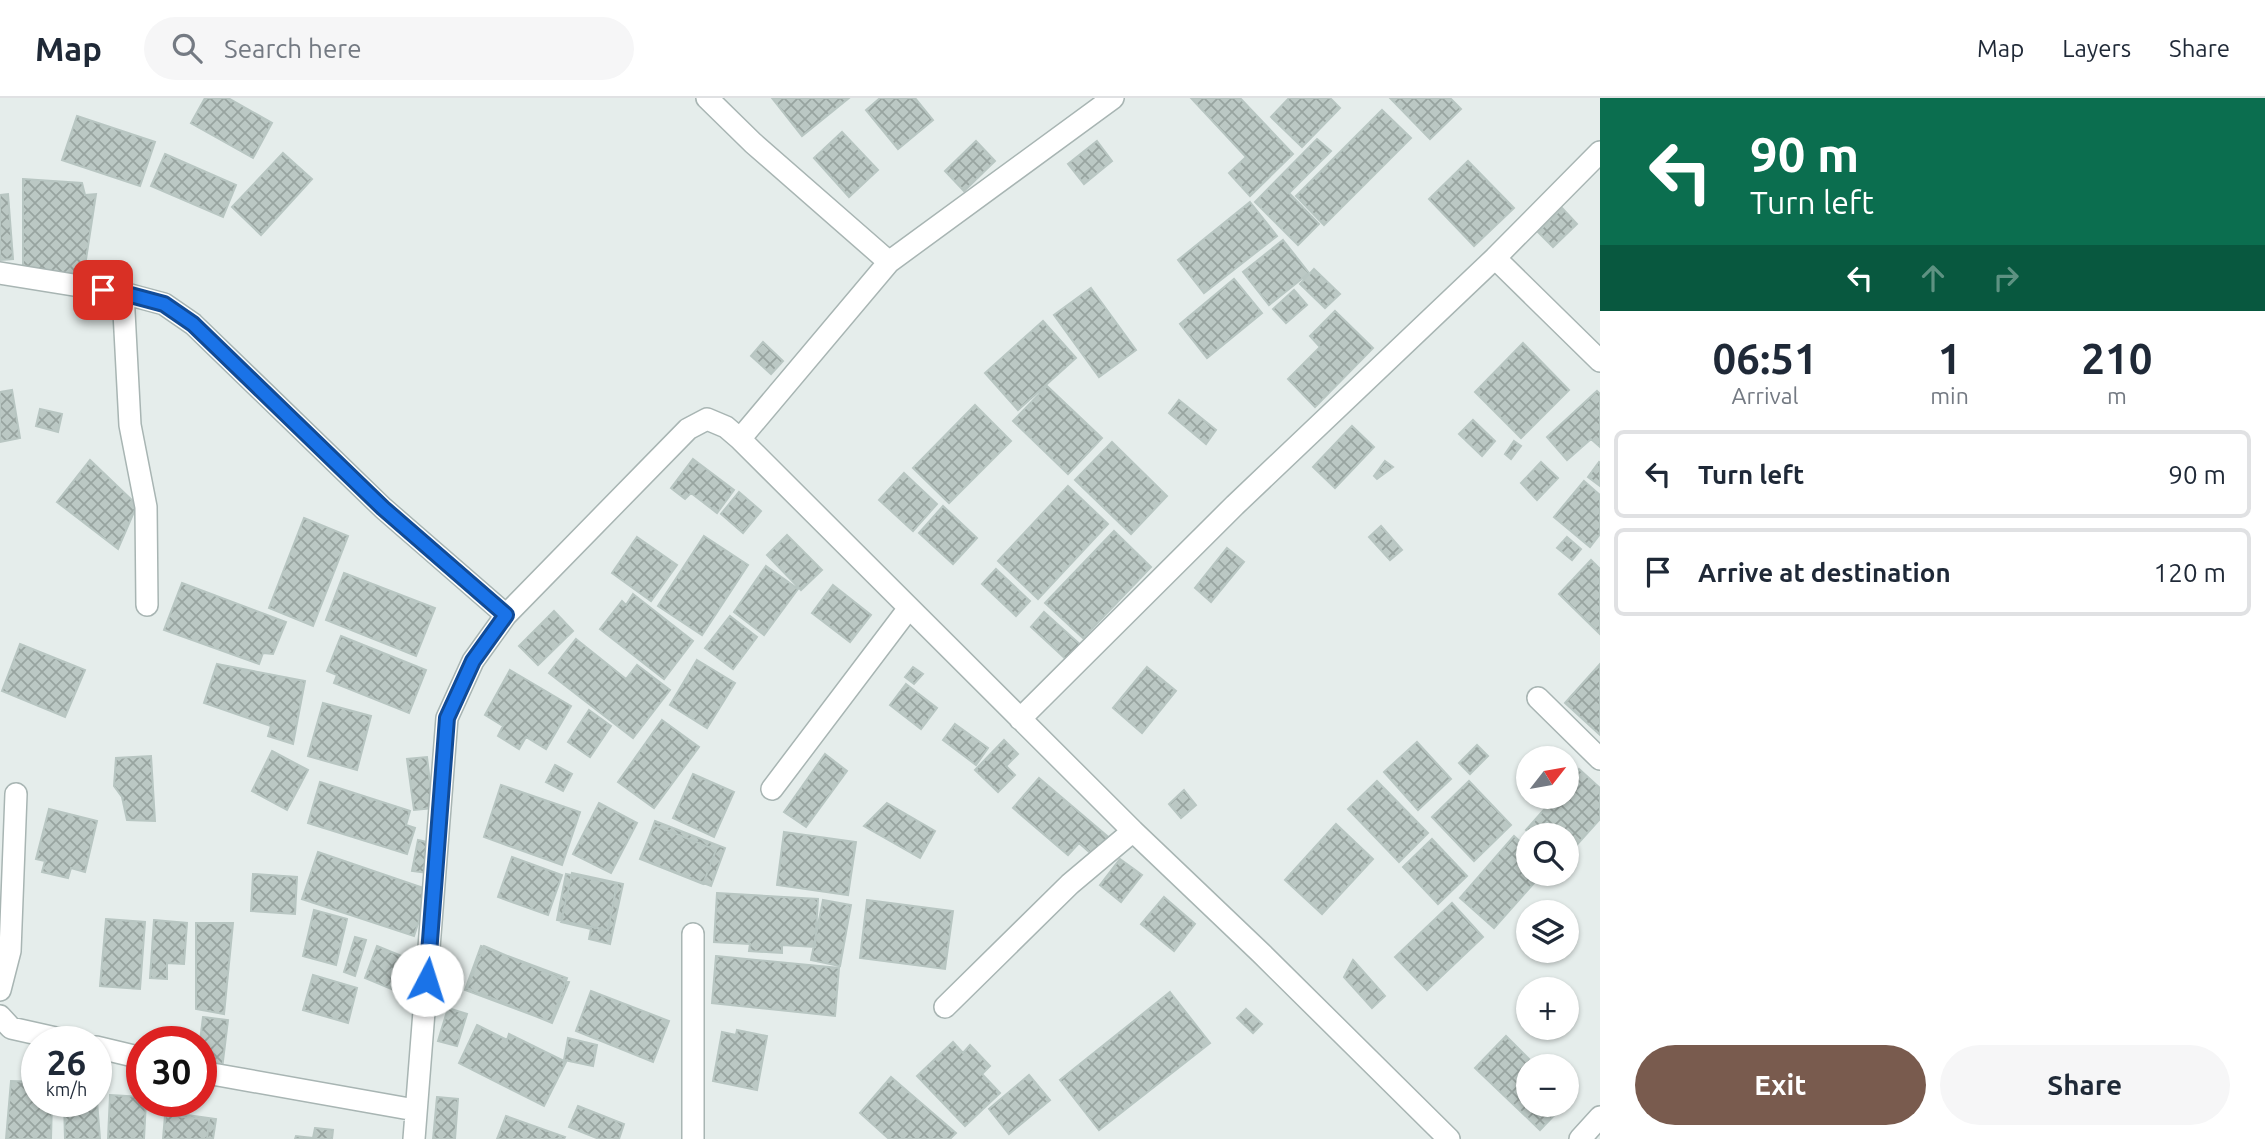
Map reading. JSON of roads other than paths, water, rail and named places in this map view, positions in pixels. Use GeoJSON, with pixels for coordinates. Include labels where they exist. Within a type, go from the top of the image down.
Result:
{"type":"FeatureCollection","features":[{"type":"Feature","properties":{"kind":"street"},"geometry":{"type":"LineString","coordinates":[[707,98],[753,143],[889,262]]}},
{"type":"Feature","properties":{"kind":"street"},"geometry":{"type":"LineString","coordinates":[[740,439],[889,262],[1112,98]]}},
{"type":"Feature","properties":{"kind":"street"},"geometry":{"type":"LineString","coordinates":[[1020,719],[1235,505],[1495,258],[1600,152]]}},
{"type":"Feature","properties":{"kind":"street"},"geometry":{"type":"LineString","coordinates":[[1495,258],[1600,360]]}},
{"type":"Feature","properties":{"kind":"street"},"geometry":{"type":"LineString","coordinates":[[0,273],[123,293],[164,304],[193,324],[383,508],[506,615]]}},
{"type":"Feature","properties":{"kind":"street"},"geometry":{"type":"LineString","coordinates":[[123,293],[130,425],[146,507],[147,605]]}},
{"type":"Feature","properties":{"kind":"street"},"geometry":{"type":"LineString","coordinates":[[414,1139],[447,718],[473,661],[506,615],[688,429],[707,419],[726,427],[740,439],[1133,831],[1449,1139]]}},
{"type":"Feature","properties":{"kind":"street"},"geometry":{"type":"LineString","coordinates":[[772,789],[909,608]]}},
{"type":"Feature","properties":{"kind":"street"},"geometry":{"type":"LineString","coordinates":[[1538,698],[1600,759]]}},
{"type":"Feature","properties":{"kind":"street"},"geometry":{"type":"LineString","coordinates":[[0,990],[10,951],[16,794]]}},
{"type":"Feature","properties":{"kind":"street"},"geometry":{"type":"LineString","coordinates":[[945,1007],[1070,884],[1133,831]]}},
{"type":"Feature","properties":{"kind":"street"},"geometry":{"type":"LineString","coordinates":[[693,934],[693,1139]]}},
{"type":"Feature","properties":{"kind":"street"},"geometry":{"type":"LineString","coordinates":[[0,1016],[11,1028],[21,1030]]}},
{"type":"Feature","properties":{"kind":"street"},"geometry":{"type":"LineString","coordinates":[[217,1075],[415,1110]]}},
{"type":"Feature","properties":{"kind":"street"},"geometry":{"type":"LineString","coordinates":[[1580,1139],[1600,1117]]}}]}
